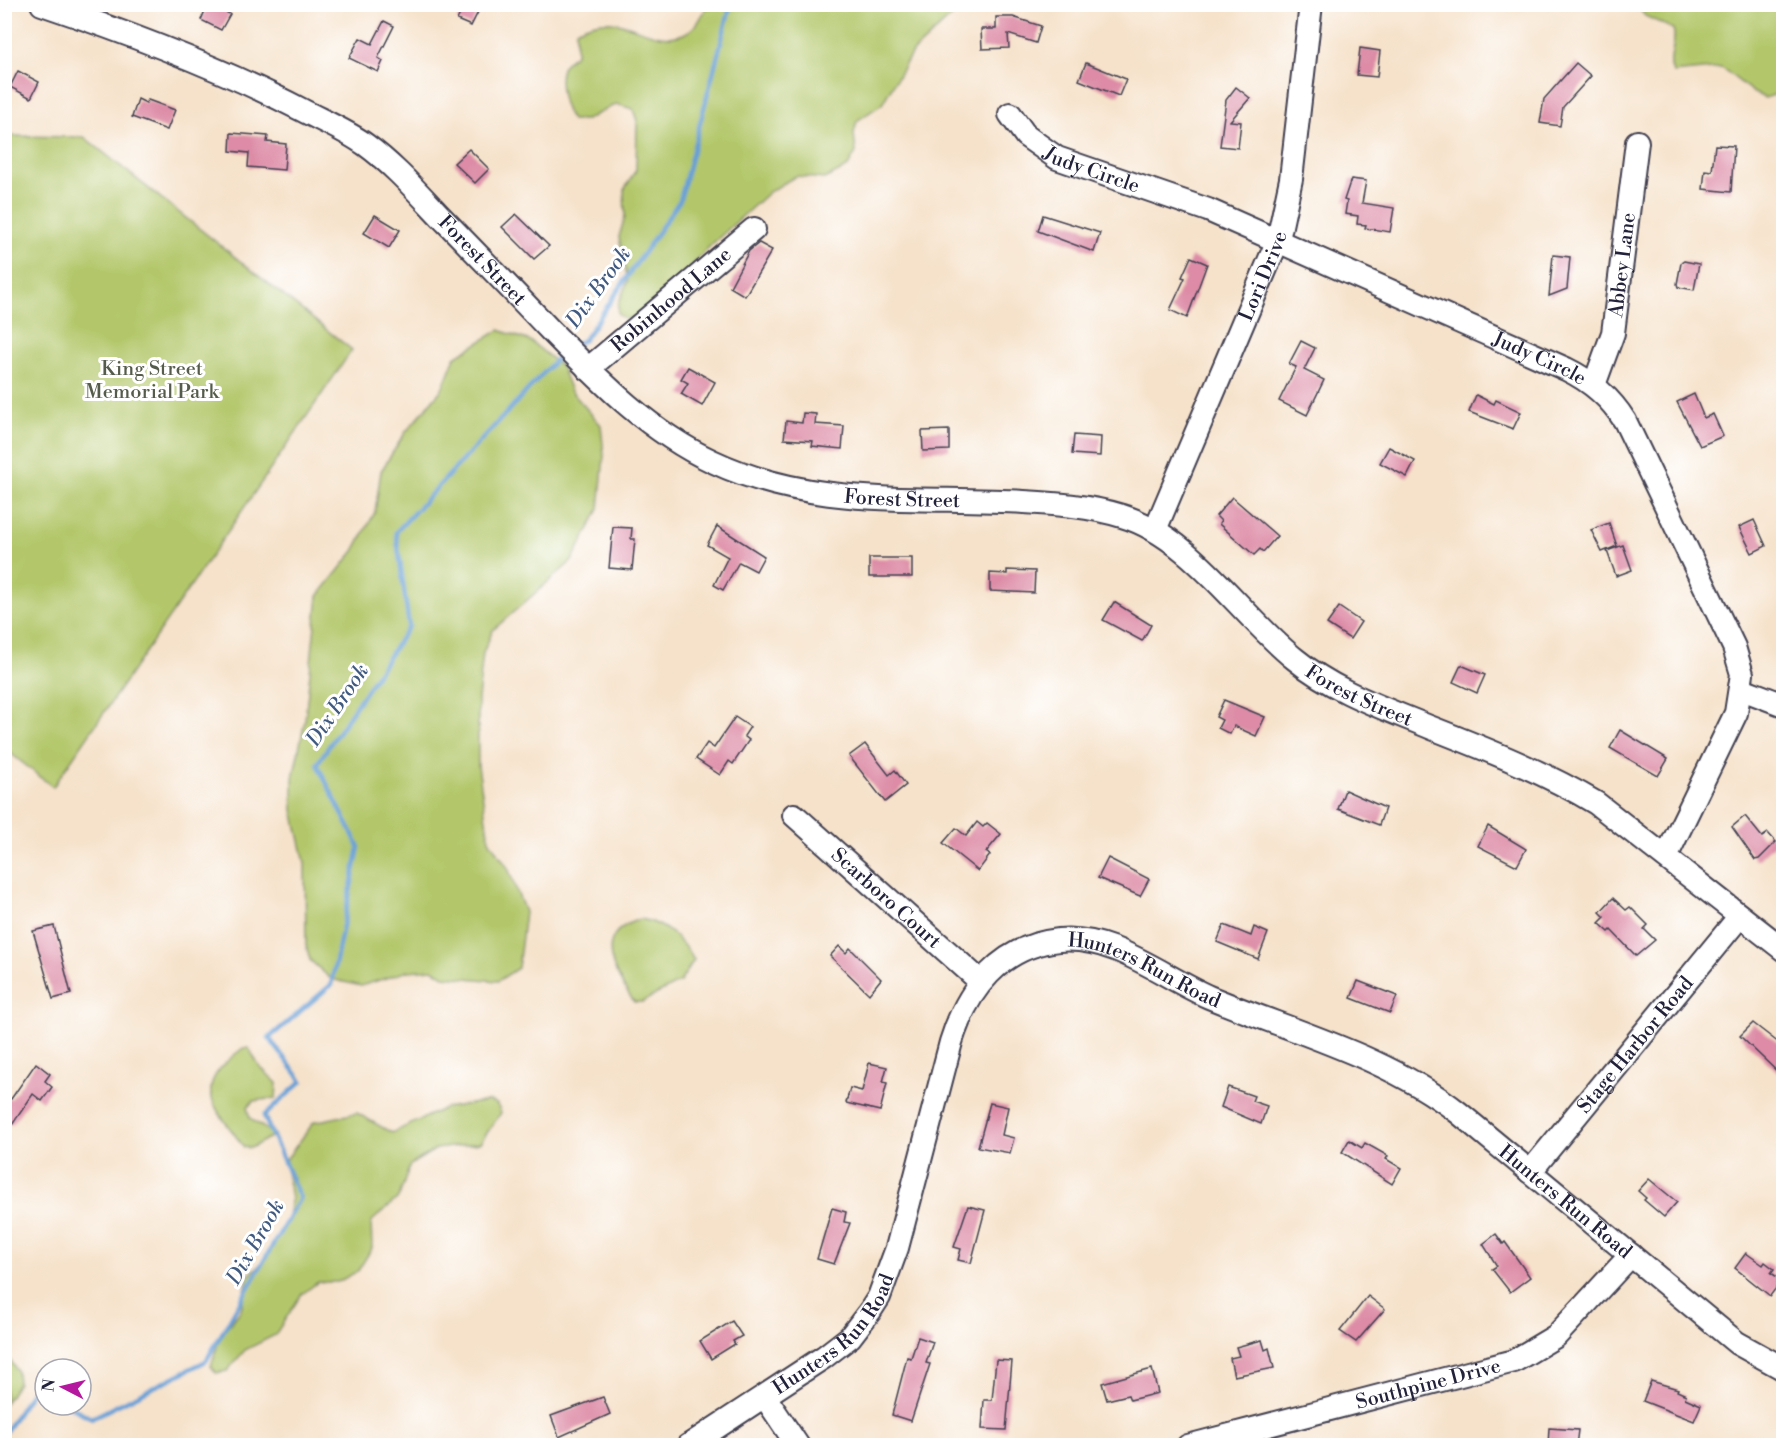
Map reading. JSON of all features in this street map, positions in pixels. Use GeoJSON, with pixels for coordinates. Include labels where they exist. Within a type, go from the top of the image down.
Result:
{"type":"FeatureCollection","features":[{"type":"Feature","properties":{"kind":"street","name":"Forest Street"},"geometry":{"type":"LineString","coordinates":[[42,4],[94,13],[137,36],[249,83],[365,144],[423,198],[583,364],[647,422],[671,439],[713,462],[755,479],[806,493],[853,498],[974,500],[1096,509],[1128,517],[1155,530],[1183,551],[1292,657],[1317,676],[1379,707],[1520,762],[1596,803],[1784,950]]}},
{"type":"Feature","properties":{"kind":"street","name":"Lori Drive"},"geometry":{"type":"LineString","coordinates":[[1155,530],[1278,240],[1291,179],[1311,4]]}},
{"type":"Feature","properties":{"kind":"street","name":"Judy Circle"},"geometry":{"type":"LineString","coordinates":[[1010,114],[1026,136],[1058,158],[1189,203],[1278,240],[1566,369],[1594,385],[1618,410],[1734,647],[1742,674],[1742,689],[1731,727],[1666,857]]}},
{"type":"Feature","properties":{"kind":"street","name":"Abbey Lane"},"geometry":{"type":"LineString","coordinates":[[1594,385],[1613,333],[1637,141]]}},
{"type":"Feature","properties":{"kind":"street","name":"Robinhood Lane"},"geometry":{"type":"LineString","coordinates":[[583,364],[753,229]]}},
{"type":"Feature","properties":{"kind":"street"},"geometry":{"type":"LineString","coordinates":[[1742,689],[1784,705]]}},
{"type":"Feature","properties":{"kind":"street","name":"Scarboro Court"},"geometry":{"type":"LineString","coordinates":[[794,815],[980,981]]}},
{"type":"Feature","properties":{"kind":"street","name":"Stage Harbor Road"},"geometry":{"type":"LineString","coordinates":[[1530,1172],[1740,916]]}},
{"type":"Feature","properties":{"kind":"street","name":"Hunters Run Road"},"geometry":{"type":"LineString","coordinates":[[688,1446],[765,1397],[850,1337],[879,1297],[897,1248],[956,1026],[980,981],[1004,960],[1044,943],[1085,940],[1112,947],[1209,996],[1402,1075],[1441,1099],[1737,1343],[1784,1369]]}},
{"type":"Feature","properties":{"kind":"street","name":"Southpine Drive"},"geometry":{"type":"LineString","coordinates":[[1188,1446],[1514,1361],[1556,1336],[1630,1255]]}},
{"type":"Feature","properties":{"kind":"street"},"geometry":{"type":"LineString","coordinates":[[765,1397],[798,1446]]}},
{"type":"Feature","properties":{"kind":"green space"},"geometry":{"type":"Polygon","coordinates":[[[708,5],[964,5],[911,54],[882,104],[857,121],[854,133],[856,152],[847,168],[824,179],[796,176],[769,192],[711,245],[645,316],[625,319],[618,314],[618,304],[628,281],[619,237],[625,216],[624,190],[636,170],[637,121],[633,109],[616,104],[586,120],[572,120],[562,95],[560,80],[562,68],[576,54],[576,30],[580,28],[612,22],[654,35],[676,36],[686,33],[696,25],[708,5]]]}},
{"type":"Feature","properties":{"kind":"green space"},"geometry":{"type":"Polygon","coordinates":[[[1636,5],[1783,5],[1783,92],[1765,98],[1754,93],[1722,68],[1673,73],[1671,62],[1673,29],[1645,16],[1636,5]]]}},
{"type":"Feature","properties":{"kind":"green space","name":"King Street Memorial Park"},"geometry":{"type":"Polygon","coordinates":[[[5,136],[84,137],[352,350],[53,787],[5,749],[5,136]]]}},
{"type":"Feature","properties":{"kind":"green space"},"geometry":{"type":"Polygon","coordinates":[[[499,330],[530,341],[561,366],[571,391],[601,425],[604,455],[599,509],[572,561],[493,630],[483,653],[478,699],[478,766],[489,840],[508,868],[525,912],[518,968],[498,981],[444,976],[433,969],[408,971],[361,986],[331,979],[310,960],[306,945],[305,863],[293,810],[293,778],[305,720],[318,596],[354,551],[375,512],[381,471],[405,433],[442,389],[455,357],[499,330]]]}},
{"type":"Feature","properties":{"kind":"green space"},"geometry":{"type":"Polygon","coordinates":[[[641,919],[650,921],[672,933],[694,960],[680,982],[642,1002],[634,1002],[614,966],[611,944],[615,934],[625,925],[641,919]]]}},
{"type":"Feature","properties":{"kind":"green space"},"geometry":{"type":"Polygon","coordinates":[[[243,1048],[249,1048],[259,1066],[277,1083],[276,1098],[253,1101],[247,1108],[250,1118],[274,1135],[251,1148],[244,1147],[222,1118],[211,1096],[211,1085],[216,1074],[243,1048]]]}},
{"type":"Feature","properties":{"kind":"green space"},"geometry":{"type":"Polygon","coordinates":[[[489,1101],[497,1104],[501,1113],[480,1143],[436,1149],[410,1165],[399,1197],[371,1222],[372,1248],[358,1271],[338,1282],[318,1282],[301,1295],[275,1335],[245,1350],[227,1371],[216,1373],[211,1366],[220,1337],[241,1310],[248,1276],[267,1258],[287,1221],[291,1200],[285,1161],[314,1122],[357,1113],[392,1133],[445,1108],[489,1101]]]}},
{"type":"Feature","properties":{"kind":"green space"},"geometry":{"type":"Polygon","coordinates":[[[10,1360],[17,1371],[18,1383],[5,1403],[5,1365],[10,1360]]]}},
{"type":"Feature","properties":{"kind":"building"},"geometry":{"type":"Polygon","coordinates":[[[208,4],[230,14],[221,30],[201,20],[208,4]]]}},
{"type":"Feature","properties":{"kind":"building"},"geometry":{"type":"Polygon","coordinates":[[[465,4],[482,4],[471,26],[457,20],[465,4]]]}},
{"type":"Feature","properties":{"kind":"building"},"geometry":{"type":"Polygon","coordinates":[[[996,17],[1013,17],[1041,26],[1036,43],[1008,34],[1009,48],[982,49],[981,29],[996,29],[996,17]]]}},
{"type":"Feature","properties":{"kind":"building"},"geometry":{"type":"Polygon","coordinates":[[[384,21],[394,26],[378,58],[383,61],[378,72],[349,58],[360,38],[372,44],[384,21]]]}},
{"type":"Feature","properties":{"kind":"building"},"geometry":{"type":"Polygon","coordinates":[[[1360,48],[1380,51],[1377,77],[1357,75],[1360,48]]]}},
{"type":"Feature","properties":{"kind":"building"},"geometry":{"type":"Polygon","coordinates":[[[1086,63],[1126,79],[1119,96],[1079,80],[1086,63]]]}},
{"type":"Feature","properties":{"kind":"building"},"geometry":{"type":"Polygon","coordinates":[[[1576,63],[1591,76],[1563,107],[1560,126],[1540,123],[1544,99],[1576,63]]]}},
{"type":"Feature","properties":{"kind":"building"},"geometry":{"type":"Polygon","coordinates":[[[18,71],[39,82],[31,98],[10,87],[18,71]]]}},
{"type":"Feature","properties":{"kind":"building"},"geometry":{"type":"Polygon","coordinates":[[[1236,87],[1250,98],[1230,121],[1241,122],[1238,148],[1220,146],[1226,100],[1236,87]]]}},
{"type":"Feature","properties":{"kind":"building"},"geometry":{"type":"Polygon","coordinates":[[[138,99],[146,103],[148,100],[175,110],[167,130],[132,117],[138,99]]]}},
{"type":"Feature","properties":{"kind":"building"},"geometry":{"type":"Polygon","coordinates":[[[231,133],[268,136],[267,142],[286,144],[284,170],[248,167],[249,153],[230,151],[231,133]]]}},
{"type":"Feature","properties":{"kind":"building"},"geometry":{"type":"Polygon","coordinates":[[[1715,145],[1734,146],[1731,192],[1703,189],[1705,170],[1712,171],[1715,145]]]}},
{"type":"Feature","properties":{"kind":"building"},"geometry":{"type":"Polygon","coordinates":[[[469,149],[489,169],[475,183],[454,163],[469,149]]]}},
{"type":"Feature","properties":{"kind":"building"},"geometry":{"type":"Polygon","coordinates":[[[1351,179],[1366,181],[1362,203],[1394,208],[1390,232],[1365,228],[1366,225],[1357,224],[1358,216],[1345,214],[1347,201],[1344,200],[1351,179]]]}},
{"type":"Feature","properties":{"kind":"building"},"geometry":{"type":"Polygon","coordinates":[[[516,214],[549,246],[534,259],[502,227],[516,214]]]}},
{"type":"Feature","properties":{"kind":"building"},"geometry":{"type":"Polygon","coordinates":[[[375,215],[400,230],[389,248],[364,233],[375,215]]]}},
{"type":"Feature","properties":{"kind":"building"},"geometry":{"type":"Polygon","coordinates":[[[1043,215],[1100,233],[1094,252],[1038,231],[1043,215]]]}},
{"type":"Feature","properties":{"kind":"building"},"geometry":{"type":"Polygon","coordinates":[[[759,243],[772,250],[745,296],[730,287],[749,251],[759,243]]]}},
{"type":"Feature","properties":{"kind":"building"},"geometry":{"type":"Polygon","coordinates":[[[1553,255],[1570,257],[1567,289],[1549,296],[1553,255]]]}},
{"type":"Feature","properties":{"kind":"building"},"geometry":{"type":"Polygon","coordinates":[[[1191,257],[1207,264],[1187,318],[1170,310],[1185,278],[1182,277],[1191,257]]]}},
{"type":"Feature","properties":{"kind":"building"},"geometry":{"type":"Polygon","coordinates":[[[1684,261],[1699,264],[1694,290],[1678,287],[1681,263],[1684,261]]]}},
{"type":"Feature","properties":{"kind":"building"},"geometry":{"type":"Polygon","coordinates":[[[1301,341],[1315,348],[1304,370],[1324,380],[1307,415],[1279,401],[1296,367],[1289,364],[1301,341]]]}},
{"type":"Feature","properties":{"kind":"building"},"geometry":{"type":"Polygon","coordinates":[[[688,367],[715,382],[702,406],[681,394],[688,383],[681,379],[688,367]]]}},
{"type":"Feature","properties":{"kind":"building"},"geometry":{"type":"Polygon","coordinates":[[[1694,394],[1704,418],[1713,414],[1723,436],[1700,446],[1677,402],[1694,394]]]}},
{"type":"Feature","properties":{"kind":"building"},"geometry":{"type":"Polygon","coordinates":[[[1476,395],[1494,404],[1496,400],[1521,412],[1513,429],[1469,412],[1476,395]]]}},
{"type":"Feature","properties":{"kind":"building"},"geometry":{"type":"Polygon","coordinates":[[[803,413],[816,414],[815,424],[844,426],[842,449],[812,446],[813,441],[784,439],[786,421],[802,423],[803,413]]]}},
{"type":"Feature","properties":{"kind":"building"},"geometry":{"type":"Polygon","coordinates":[[[949,430],[949,450],[923,451],[922,431],[949,430]]]}},
{"type":"Feature","properties":{"kind":"building"},"geometry":{"type":"Polygon","coordinates":[[[1074,435],[1101,437],[1100,456],[1072,454],[1074,435]]]}},
{"type":"Feature","properties":{"kind":"building"},"geometry":{"type":"Polygon","coordinates":[[[1389,447],[1415,461],[1407,477],[1380,463],[1389,447]]]}},
{"type":"Feature","properties":{"kind":"building"},"geometry":{"type":"Polygon","coordinates":[[[1232,497],[1277,536],[1263,552],[1260,549],[1254,555],[1219,524],[1221,521],[1216,516],[1232,497]]]}},
{"type":"Feature","properties":{"kind":"building"},"geometry":{"type":"Polygon","coordinates":[[[1754,520],[1766,546],[1752,553],[1739,527],[1754,520]]]}},
{"type":"Feature","properties":{"kind":"building"},"geometry":{"type":"Polygon","coordinates":[[[1609,523],[1617,546],[1602,552],[1591,530],[1609,523]]]}},
{"type":"Feature","properties":{"kind":"building"},"geometry":{"type":"Polygon","coordinates":[[[717,526],[764,556],[756,571],[739,562],[723,590],[714,585],[728,557],[707,545],[717,526]]]}},
{"type":"Feature","properties":{"kind":"building"},"geometry":{"type":"Polygon","coordinates":[[[613,527],[632,528],[631,539],[635,539],[632,570],[609,568],[613,527]]]}},
{"type":"Feature","properties":{"kind":"building"},"geometry":{"type":"Polygon","coordinates":[[[1623,545],[1632,570],[1616,576],[1607,551],[1623,545]]]}},
{"type":"Feature","properties":{"kind":"building"},"geometry":{"type":"Polygon","coordinates":[[[869,558],[912,558],[912,577],[869,577],[869,558]]]}},
{"type":"Feature","properties":{"kind":"building"},"geometry":{"type":"Polygon","coordinates":[[[1007,570],[1035,571],[1034,593],[990,591],[990,573],[1007,574],[1007,570]]]}},
{"type":"Feature","properties":{"kind":"building"},"geometry":{"type":"Polygon","coordinates":[[[1114,602],[1151,625],[1142,641],[1103,620],[1114,602]]]}},
{"type":"Feature","properties":{"kind":"building"},"geometry":{"type":"Polygon","coordinates":[[[1339,607],[1361,622],[1350,639],[1327,624],[1339,607]]]}},
{"type":"Feature","properties":{"kind":"building"},"geometry":{"type":"Polygon","coordinates":[[[1461,665],[1485,675],[1477,693],[1453,682],[1461,665]]]}},
{"type":"Feature","properties":{"kind":"building"},"geometry":{"type":"Polygon","coordinates":[[[1224,700],[1265,717],[1256,736],[1234,726],[1230,734],[1218,728],[1222,720],[1216,717],[1224,700]]]}},
{"type":"Feature","properties":{"kind":"building"},"geometry":{"type":"Polygon","coordinates":[[[735,717],[750,727],[744,736],[749,740],[733,764],[729,761],[720,775],[696,759],[707,743],[714,748],[735,717]]]}},
{"type":"Feature","properties":{"kind":"building"},"geometry":{"type":"Polygon","coordinates":[[[1620,730],[1668,759],[1658,776],[1610,748],[1620,730]]]}},
{"type":"Feature","properties":{"kind":"building"},"geometry":{"type":"Polygon","coordinates":[[[865,744],[889,775],[895,770],[906,785],[885,802],[849,756],[865,744]]]}},
{"type":"Feature","properties":{"kind":"building"},"geometry":{"type":"Polygon","coordinates":[[[1345,790],[1385,808],[1379,825],[1338,809],[1345,790]]]}},
{"type":"Feature","properties":{"kind":"building"},"geometry":{"type":"Polygon","coordinates":[[[1745,816],[1762,837],[1768,833],[1776,842],[1759,859],[1755,860],[1732,827],[1745,816]]]}},
{"type":"Feature","properties":{"kind":"building"},"geometry":{"type":"Polygon","coordinates":[[[977,822],[983,827],[987,823],[1001,834],[986,852],[990,855],[978,871],[943,843],[956,828],[966,836],[977,822]]]}},
{"type":"Feature","properties":{"kind":"building"},"geometry":{"type":"Polygon","coordinates":[[[1488,826],[1526,849],[1517,866],[1478,846],[1488,826]]]}},
{"type":"Feature","properties":{"kind":"building"},"geometry":{"type":"Polygon","coordinates":[[[1108,858],[1149,879],[1140,896],[1098,878],[1108,858]]]}},
{"type":"Feature","properties":{"kind":"building"},"geometry":{"type":"Polygon","coordinates":[[[1613,898],[1626,910],[1630,907],[1648,925],[1644,929],[1655,940],[1636,956],[1611,930],[1609,932],[1599,923],[1605,917],[1600,912],[1613,898]]]}},
{"type":"Feature","properties":{"kind":"building"},"geometry":{"type":"Polygon","coordinates":[[[1224,925],[1251,936],[1254,927],[1268,933],[1258,959],[1217,942],[1224,925]]]}},
{"type":"Feature","properties":{"kind":"building"},"geometry":{"type":"Polygon","coordinates":[[[54,926],[71,994],[53,999],[33,931],[54,926]]]}},
{"type":"Feature","properties":{"kind":"building"},"geometry":{"type":"Polygon","coordinates":[[[839,946],[846,953],[850,948],[881,979],[869,994],[830,956],[839,946]]]}},
{"type":"Feature","properties":{"kind":"building"},"geometry":{"type":"Polygon","coordinates":[[[1358,981],[1397,996],[1390,1013],[1351,998],[1358,981]]]}},
{"type":"Feature","properties":{"kind":"building"},"geometry":{"type":"Polygon","coordinates":[[[1753,1023],[1784,1047],[1784,1078],[1740,1036],[1753,1023]]]}},
{"type":"Feature","properties":{"kind":"building"},"geometry":{"type":"Polygon","coordinates":[[[36,1063],[50,1074],[45,1081],[52,1087],[42,1101],[33,1094],[12,1125],[4,1120],[4,1104],[9,1098],[11,1099],[36,1063]]]}},
{"type":"Feature","properties":{"kind":"building"},"geometry":{"type":"Polygon","coordinates":[[[869,1063],[887,1067],[883,1082],[887,1083],[880,1111],[846,1103],[850,1088],[862,1091],[869,1063]]]}},
{"type":"Feature","properties":{"kind":"building"},"geometry":{"type":"Polygon","coordinates":[[[1228,1087],[1254,1096],[1252,1101],[1267,1106],[1261,1124],[1221,1107],[1228,1087]]]}},
{"type":"Feature","properties":{"kind":"building"},"geometry":{"type":"Polygon","coordinates":[[[990,1103],[1008,1107],[1002,1135],[1014,1138],[1010,1153],[978,1147],[990,1103]]]}},
{"type":"Feature","properties":{"kind":"building"},"geometry":{"type":"Polygon","coordinates":[[[1349,1140],[1362,1148],[1365,1143],[1388,1156],[1386,1159],[1401,1168],[1392,1184],[1342,1152],[1349,1140]]]}},
{"type":"Feature","properties":{"kind":"building"},"geometry":{"type":"Polygon","coordinates":[[[1649,1179],[1677,1202],[1664,1217],[1644,1200],[1646,1198],[1638,1191],[1649,1179]]]}},
{"type":"Feature","properties":{"kind":"building"},"geometry":{"type":"Polygon","coordinates":[[[968,1206],[985,1210],[971,1263],[958,1260],[961,1249],[954,1247],[968,1206]]]}},
{"type":"Feature","properties":{"kind":"building"},"geometry":{"type":"Polygon","coordinates":[[[832,1208],[846,1212],[844,1222],[850,1223],[834,1264],[817,1259],[832,1208]]]}},
{"type":"Feature","properties":{"kind":"building"},"geometry":{"type":"Polygon","coordinates":[[[1496,1234],[1503,1244],[1505,1242],[1530,1277],[1510,1292],[1492,1269],[1497,1266],[1483,1244],[1496,1234]]]}},
{"type":"Feature","properties":{"kind":"building"},"geometry":{"type":"Polygon","coordinates":[[[1746,1253],[1763,1265],[1765,1262],[1774,1269],[1771,1273],[1782,1280],[1770,1296],[1735,1268],[1746,1253]]]}},
{"type":"Feature","properties":{"kind":"building"},"geometry":{"type":"Polygon","coordinates":[[[1368,1296],[1385,1309],[1356,1342],[1340,1331],[1368,1296]]]}},
{"type":"Feature","properties":{"kind":"building"},"geometry":{"type":"Polygon","coordinates":[[[732,1321],[742,1336],[733,1341],[735,1344],[711,1359],[700,1341],[732,1321]]]}},
{"type":"Feature","properties":{"kind":"building"},"geometry":{"type":"Polygon","coordinates":[[[918,1337],[933,1342],[926,1363],[930,1364],[911,1421],[892,1415],[907,1357],[911,1358],[918,1337]]]}},
{"type":"Feature","properties":{"kind":"building"},"geometry":{"type":"Polygon","coordinates":[[[1262,1340],[1265,1350],[1269,1348],[1274,1368],[1234,1376],[1230,1358],[1239,1356],[1236,1347],[1262,1340]]]}},
{"type":"Feature","properties":{"kind":"building"},"geometry":{"type":"Polygon","coordinates":[[[996,1360],[1012,1361],[1006,1430],[982,1429],[984,1400],[992,1400],[996,1360]]]}},
{"type":"Feature","properties":{"kind":"building"},"geometry":{"type":"Polygon","coordinates":[[[1152,1369],[1158,1393],[1130,1400],[1128,1395],[1107,1400],[1102,1383],[1152,1369]]]}},
{"type":"Feature","properties":{"kind":"building"},"geometry":{"type":"Polygon","coordinates":[[[1651,1381],[1678,1389],[1677,1391],[1686,1395],[1685,1398],[1701,1405],[1694,1421],[1643,1401],[1651,1381]]]}},
{"type":"Feature","properties":{"kind":"building"},"geometry":{"type":"Polygon","coordinates":[[[603,1397],[610,1414],[559,1437],[551,1416],[603,1397]]]}},
{"type":"Feature","properties":{"kind":"building"},"geometry":{"type":"Polygon","coordinates":[[[1549,1428],[1578,1430],[1576,1446],[1548,1446],[1549,1428]]]}},
{"type":"Feature","properties":{"kind":"waterway","name":"Dix Brook"},"geometry":{"type":"LineString","coordinates":[[575,344],[584,340],[680,200],[731,4]]}},
{"type":"Feature","properties":{"kind":"waterway","name":"Dix Brook"},"geometry":{"type":"LineString","coordinates":[[90,1417],[206,1361],[300,1198],[264,1116],[302,1081],[269,1038],[331,985],[359,847],[317,764],[409,626],[396,532],[563,352]]}},
{"type":"Feature","properties":{"kind":"waterway","name":"Dix Brook"},"geometry":{"type":"LineString","coordinates":[[4,1434],[33,1390]]}}]}
